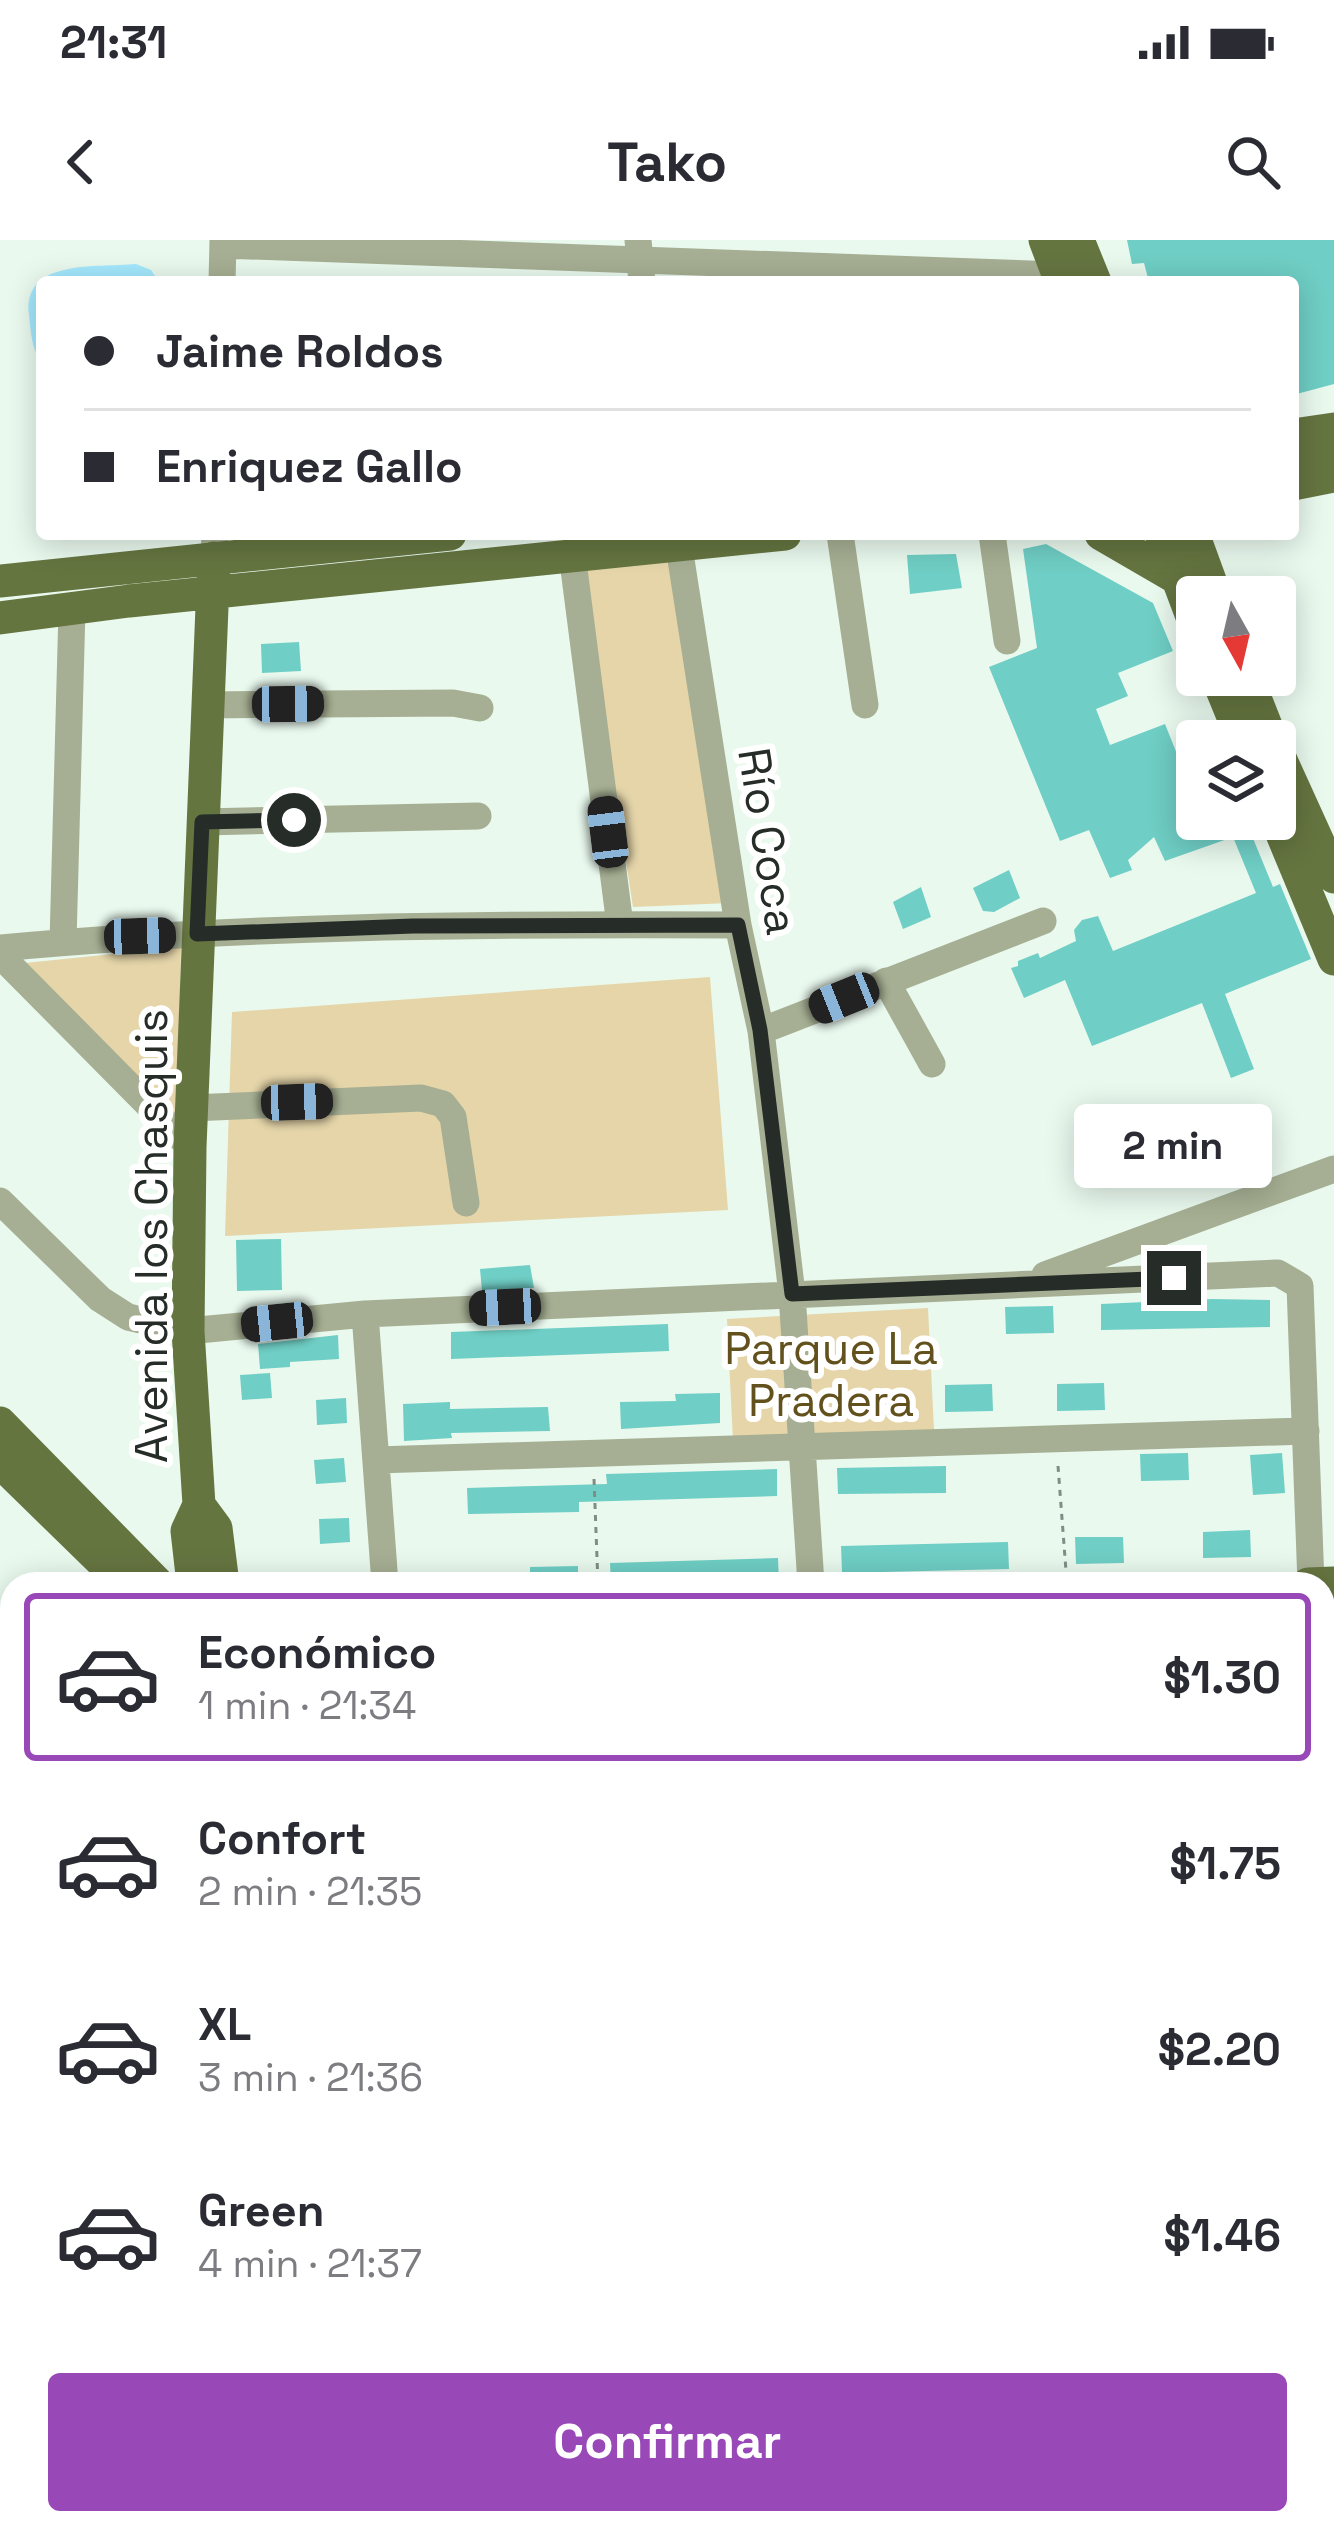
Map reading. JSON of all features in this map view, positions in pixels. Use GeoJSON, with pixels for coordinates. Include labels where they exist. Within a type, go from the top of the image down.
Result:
{"type":"FeatureCollection","features":[{"type":"Feature","properties":{"kind":"main road"},"geometry":{"type":"LineString","coordinates":[[1045,240],[1059,276]]}},
{"type":"Feature","properties":{"kind":"main road"},"geometry":{"type":"LineString","coordinates":[[1078,240],[1093,276]]}},
{"type":"Feature","properties":{"kind":"main road"},"geometry":{"type":"LineString","coordinates":[[1299,438],[1333,453]]}},
{"type":"Feature","properties":{"kind":"main road"},"geometry":{"type":"LineString","coordinates":[[1299,459],[1333,453]]}},
{"type":"Feature","properties":{"kind":"main road"},"geometry":{"type":"LineString","coordinates":[[1299,479],[1333,453]]}},
{"type":"Feature","properties":{"kind":"main road"},"geometry":{"type":"LineString","coordinates":[[0,581],[214,546],[334,540]]}},
{"type":"Feature","properties":{"kind":"main road"},"geometry":{"type":"LineString","coordinates":[[0,618],[670,540]]}},
{"type":"Feature","properties":{"kind":"main road"},"geometry":{"type":"LineString","coordinates":[[1132,540],[1195,552]]}},
{"type":"Feature","properties":{"kind":"main road","name":"Avenida los Chasquis"},"geometry":{"type":"LineString","coordinates":[[191,1572],[187,1531],[199,1505],[188,1331],[190,1147],[214,546]]}},
{"type":"Feature","properties":{"kind":"main road"},"geometry":{"type":"LineString","coordinates":[[1296,790],[1332,865]]}},
{"type":"Feature","properties":{"kind":"main road"},"geometry":{"type":"LineString","coordinates":[[1285,840],[1334,959]]}},
{"type":"Feature","properties":{"kind":"main road"},"geometry":{"type":"LineString","coordinates":[[0,1423],[136,1572]]}},
{"type":"Feature","properties":{"kind":"main road"},"geometry":{"type":"LineString","coordinates":[[0,1462],[133,1572]]}},
{"type":"Feature","properties":{"kind":"main road","name":"Avenida los Chasquis"},"geometry":{"type":"LineString","coordinates":[[199,1505],[216,1528],[222,1572]]}},
{"type":"Feature","properties":{"kind":"street"},"geometry":{"type":"LineString","coordinates":[[222,276],[223,242],[482,268],[640,261],[990,276]]}},
{"type":"Feature","properties":{"kind":"street","name":"Río Coca"},"geometry":{"type":"LineString","coordinates":[[677,540],[738,925],[760,1030],[792,1294],[810,1572]]}},
{"type":"Feature","properties":{"kind":"street"},"geometry":{"type":"LineString","coordinates":[[841,540],[865,705]]}},
{"type":"Feature","properties":{"kind":"street"},"geometry":{"type":"LineString","coordinates":[[993,540],[1007,641]]}},
{"type":"Feature","properties":{"kind":"street"},"geometry":{"type":"LineString","coordinates":[[572,554],[620,925]]}},
{"type":"Feature","properties":{"kind":"street"},"geometry":{"type":"LineString","coordinates":[[63,942],[73,609]]}},
{"type":"Feature","properties":{"kind":"street"},"geometry":{"type":"LineString","coordinates":[[206,705],[452,703],[480,707]]}},
{"type":"Feature","properties":{"kind":"street"},"geometry":{"type":"LineString","coordinates":[[202,822],[478,816]]}},
{"type":"Feature","properties":{"kind":"street"},"geometry":{"type":"LineString","coordinates":[[760,1030],[1043,921]]}},
{"type":"Feature","properties":{"kind":"street"},"geometry":{"type":"LineString","coordinates":[[0,951],[63,942],[413,926],[738,925]]}},
{"type":"Feature","properties":{"kind":"street"},"geometry":{"type":"LineString","coordinates":[[0,951],[190,1147]]}},
{"type":"Feature","properties":{"kind":"street"},"geometry":{"type":"LineString","coordinates":[[886,981],[932,1064]]}},
{"type":"Feature","properties":{"kind":"street"},"geometry":{"type":"LineString","coordinates":[[191,1108],[421,1098],[443,1103],[454,1117],[466,1203]]}},
{"type":"Feature","properties":{"kind":"street"},"geometry":{"type":"LineString","coordinates":[[1018,1285],[1334,1169]]}},
{"type":"Feature","properties":{"kind":"street"},"geometry":{"type":"LineString","coordinates":[[0,1201],[100,1299],[128,1317],[188,1331],[365,1314],[1278,1274],[1300,1286],[1310,1572]]}},
{"type":"Feature","properties":{"kind":"street"},"geometry":{"type":"LineString","coordinates":[[365,1314],[384,1572]]}},
{"type":"Feature","properties":{"kind":"street"},"geometry":{"type":"LineString","coordinates":[[376,1460],[1306,1431]]}},
{"type":"Feature","properties":{"kind":"path"},"geometry":{"type":"LineString","coordinates":[[1056,1439],[1066,1572]]}},
{"type":"Feature","properties":{"kind":"path"},"geometry":{"type":"LineString","coordinates":[[593,1454],[598,1572]]}},
{"type":"Feature","properties":{"kind":"green space"},"geometry":{"type":"Polygon","coordinates":[[[673,552],[730,903],[633,907],[581,567],[673,552]]]}},
{"type":"Feature","properties":{"kind":"green space"},"geometry":{"type":"Polygon","coordinates":[[[181,947],[178,1127],[25,963],[181,947]]]}},
{"type":"Feature","properties":{"kind":"green space"},"geometry":{"type":"Polygon","coordinates":[[[710,977],[728,1210],[225,1236],[232,1012],[710,977]]]}},
{"type":"Feature","properties":{"kind":"green space","name":"Parque La Pradera"},"geometry":{"type":"Polygon","coordinates":[[[928,1308],[934,1430],[733,1441],[727,1319],[928,1308]]]}},
{"type":"Feature","properties":{"kind":"water"},"geometry":{"type":"Polygon","coordinates":[[[136,264],[155,276],[48,276],[83,267],[136,264]]]}},
{"type":"Feature","properties":{"kind":"water"},"geometry":{"type":"Polygon","coordinates":[[[36,286],[36,351],[29,315],[36,286]]]}},
{"type":"Feature","properties":{"kind":"building"},"geometry":{"type":"Polygon","coordinates":[[[1127,240],[1334,240],[1334,384],[1299,393],[1299,276],[1147,276],[1144,263],[1132,264],[1127,240]]]}},
{"type":"Feature","properties":{"kind":"building"},"geometry":{"type":"Polygon","coordinates":[[[1046,544],[1153,603],[1173,651],[1118,673],[1128,696],[1096,709],[1110,745],[1165,724],[1176,752],[1176,840],[1224,840],[1165,861],[1154,837],[1128,860],[1132,870],[1110,878],[1089,830],[1060,841],[989,667],[1037,648],[1023,549],[1046,544]]]}},
{"type":"Feature","properties":{"kind":"building"},"geometry":{"type":"Polygon","coordinates":[[[956,554],[962,588],[910,594],[907,555],[956,554]]]}},
{"type":"Feature","properties":{"kind":"building"},"geometry":{"type":"Polygon","coordinates":[[[299,642],[301,671],[262,673],[261,644],[299,642]]]}},
{"type":"Feature","properties":{"kind":"building"},"geometry":{"type":"Polygon","coordinates":[[[1234,840],[1254,840],[1273,887],[1280,884],[1311,959],[1225,994],[1254,1069],[1231,1078],[1202,1003],[1092,1046],[1065,980],[1024,998],[1011,968],[1018,961],[1038,953],[1040,958],[1076,941],[1074,930],[1082,920],[1098,916],[1113,951],[1256,893],[1234,840]]]}},
{"type":"Feature","properties":{"kind":"building"},"geometry":{"type":"Polygon","coordinates":[[[1009,870],[1020,898],[994,912],[983,911],[973,888],[1009,870]]]}},
{"type":"Feature","properties":{"kind":"building"},"geometry":{"type":"Polygon","coordinates":[[[921,887],[931,917],[903,929],[893,902],[921,887]]]}},
{"type":"Feature","properties":{"kind":"building"},"geometry":{"type":"Polygon","coordinates":[[[281,1239],[282,1290],[237,1291],[236,1240],[281,1239]]]}},
{"type":"Feature","properties":{"kind":"building"},"geometry":{"type":"Polygon","coordinates":[[[530,1265],[534,1288],[482,1291],[480,1269],[530,1265]]]}},
{"type":"Feature","properties":{"kind":"building"},"geometry":{"type":"Polygon","coordinates":[[[1270,1300],[1270,1327],[1101,1330],[1101,1304],[1270,1300]]]}},
{"type":"Feature","properties":{"kind":"building"},"geometry":{"type":"Polygon","coordinates":[[[1053,1306],[1054,1333],[1006,1334],[1005,1307],[1053,1306]]]}},
{"type":"Feature","properties":{"kind":"building"},"geometry":{"type":"Polygon","coordinates":[[[668,1324],[669,1351],[451,1359],[451,1332],[668,1324]]]}},
{"type":"Feature","properties":{"kind":"building"},"geometry":{"type":"Polygon","coordinates":[[[338,1335],[339,1359],[260,1369],[258,1344],[338,1335]]]}},
{"type":"Feature","properties":{"kind":"building"},"geometry":{"type":"Polygon","coordinates":[[[270,1373],[272,1398],[242,1400],[240,1375],[270,1373]]]}},
{"type":"Feature","properties":{"kind":"building"},"geometry":{"type":"Polygon","coordinates":[[[1104,1383],[1105,1410],[1057,1411],[1057,1384],[1104,1383]]]}},
{"type":"Feature","properties":{"kind":"building"},"geometry":{"type":"Polygon","coordinates":[[[992,1384],[993,1411],[945,1412],[945,1385],[992,1384]]]}},
{"type":"Feature","properties":{"kind":"building"},"geometry":{"type":"Polygon","coordinates":[[[720,1393],[720,1423],[621,1429],[620,1402],[676,1401],[675,1394],[720,1393]]]}},
{"type":"Feature","properties":{"kind":"building"},"geometry":{"type":"Polygon","coordinates":[[[346,1398],[347,1423],[317,1425],[316,1400],[346,1398]]]}},
{"type":"Feature","properties":{"kind":"building"},"geometry":{"type":"Polygon","coordinates":[[[450,1402],[450,1409],[548,1407],[550,1431],[451,1433],[452,1438],[404,1441],[403,1404],[450,1402]]]}},
{"type":"Feature","properties":{"kind":"building"},"geometry":{"type":"Polygon","coordinates":[[[1188,1453],[1189,1480],[1141,1481],[1140,1454],[1188,1453]]]}},
{"type":"Feature","properties":{"kind":"building"},"geometry":{"type":"Polygon","coordinates":[[[1282,1453],[1285,1493],[1253,1495],[1250,1455],[1282,1453]]]}},
{"type":"Feature","properties":{"kind":"building"},"geometry":{"type":"Polygon","coordinates":[[[344,1458],[346,1482],[316,1484],[314,1460],[344,1458]]]}},
{"type":"Feature","properties":{"kind":"building"},"geometry":{"type":"Polygon","coordinates":[[[946,1466],[946,1493],[838,1494],[837,1468],[946,1466]]]}},
{"type":"Feature","properties":{"kind":"building"},"geometry":{"type":"Polygon","coordinates":[[[777,1469],[777,1496],[579,1502],[579,1512],[468,1514],[467,1488],[607,1484],[606,1474],[777,1469]]]}},
{"type":"Feature","properties":{"kind":"building"},"geometry":{"type":"Polygon","coordinates":[[[349,1518],[350,1542],[320,1544],[319,1519],[349,1518]]]}},
{"type":"Feature","properties":{"kind":"building"},"geometry":{"type":"Polygon","coordinates":[[[1250,1530],[1251,1557],[1203,1558],[1203,1532],[1250,1530]]]}},
{"type":"Feature","properties":{"kind":"building"},"geometry":{"type":"Polygon","coordinates":[[[1075,1537],[1123,1537],[1124,1563],[1076,1564],[1075,1537]]]}},
{"type":"Feature","properties":{"kind":"building"},"geometry":{"type":"Polygon","coordinates":[[[1008,1542],[1009,1569],[842,1572],[841,1546],[1008,1542]]]}},
{"type":"Feature","properties":{"kind":"building"},"geometry":{"type":"Polygon","coordinates":[[[778,1558],[779,1572],[610,1572],[610,1563],[778,1558]]]}},
{"type":"Feature","properties":{"kind":"building"},"geometry":{"type":"Polygon","coordinates":[[[578,1566],[578,1572],[530,1572],[530,1567],[578,1566]]]}},
{"type":"Feature","properties":{"kind":"route"},"geometry":{"type":"LineString","coordinates":[[294,820],[202,822],[197,934],[413,926],[738,925],[760,1030],[792,1294],[1174,1278]]}}]}
